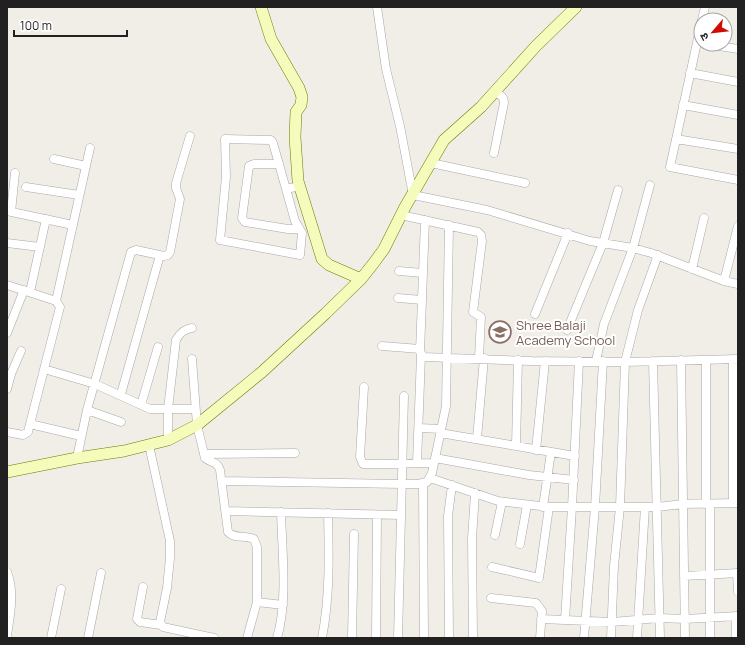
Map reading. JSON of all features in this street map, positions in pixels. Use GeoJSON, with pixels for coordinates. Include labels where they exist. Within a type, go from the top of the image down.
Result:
{"type":"FeatureCollection","features":[{"type":"Feature","properties":{"kind":"street"},"geometry":{"type":"LineString","coordinates":[[261,7],[271,39],[299,88],[302,97],[301,105],[296,112],[295,137],[300,186],[322,259],[329,265],[361,279]]}},
{"type":"Feature","properties":{"kind":"street"},"geometry":{"type":"LineString","coordinates":[[377,7],[386,69],[400,126],[413,195]]}},
{"type":"Feature","properties":{"kind":"street"},"geometry":{"type":"LineString","coordinates":[[7,472],[149,445],[168,440],[197,425],[262,372],[361,279],[384,248],[444,140],[481,107],[536,46],[576,7]]}},
{"type":"Feature","properties":{"kind":"street"},"geometry":{"type":"LineString","coordinates":[[696,52],[690,73],[670,167],[738,180]]}},
{"type":"Feature","properties":{"kind":"street"},"geometry":{"type":"LineString","coordinates":[[690,73],[738,82]]}},
{"type":"Feature","properties":{"kind":"street"},"geometry":{"type":"LineString","coordinates":[[494,92],[504,98],[494,153]]}},
{"type":"Feature","properties":{"kind":"street"},"geometry":{"type":"LineString","coordinates":[[683,105],[738,115]]}},
{"type":"Feature","properties":{"kind":"street"},"geometry":{"type":"LineString","coordinates":[[77,458],[87,410],[131,252],[136,250],[164,256],[168,255],[170,252],[180,199],[176,183],[190,136]]}},
{"type":"Feature","properties":{"kind":"street"},"geometry":{"type":"LineString","coordinates":[[225,139],[271,140],[279,164],[295,221],[302,233],[300,255],[220,240],[226,176],[225,139]]}},
{"type":"Feature","properties":{"kind":"street"},"geometry":{"type":"LineString","coordinates":[[676,139],[738,149]]}},
{"type":"Feature","properties":{"kind":"street"},"geometry":{"type":"LineString","coordinates":[[56,301],[90,148]]}},
{"type":"Feature","properties":{"kind":"street"},"geometry":{"type":"LineString","coordinates":[[54,159],[86,166]]}},
{"type":"Feature","properties":{"kind":"street"},"geometry":{"type":"LineString","coordinates":[[430,163],[525,183]]}},
{"type":"Feature","properties":{"kind":"street"},"geometry":{"type":"LineString","coordinates":[[279,164],[254,164],[249,166],[242,218],[245,222],[288,229],[299,228]]}},
{"type":"Feature","properties":{"kind":"street"},"geometry":{"type":"LineString","coordinates":[[15,173],[9,211],[73,225]]}},
{"type":"Feature","properties":{"kind":"street"},"geometry":{"type":"LineString","coordinates":[[584,638],[595,507],[599,361],[604,324],[633,248],[650,185]]}},
{"type":"Feature","properties":{"kind":"street"},"geometry":{"type":"LineString","coordinates":[[286,189],[300,186]]}},
{"type":"Feature","properties":{"kind":"street"},"geometry":{"type":"LineString","coordinates":[[26,187],[79,195]]}},
{"type":"Feature","properties":{"kind":"street"},"geometry":{"type":"LineString","coordinates":[[567,330],[602,243],[618,190]]}},
{"type":"Feature","properties":{"kind":"street"},"geometry":{"type":"LineString","coordinates":[[413,195],[487,210],[568,233],[590,241],[633,248],[724,281],[738,284]]}},
{"type":"Feature","properties":{"kind":"street"},"geometry":{"type":"LineString","coordinates":[[401,215],[478,232],[481,235],[482,240],[473,312],[481,317],[481,358],[476,439]]}},
{"type":"Feature","properties":{"kind":"street"},"geometry":{"type":"LineString","coordinates":[[692,269],[704,218]]}},
{"type":"Feature","properties":{"kind":"street"},"geometry":{"type":"LineString","coordinates":[[7,333],[27,291],[40,248],[46,219]]}},
{"type":"Feature","properties":{"kind":"street"},"geometry":{"type":"LineString","coordinates":[[417,463],[425,220]]}},
{"type":"Feature","properties":{"kind":"street"},"geometry":{"type":"LineString","coordinates":[[424,638],[427,481],[434,461],[446,406],[449,225]]}},
{"type":"Feature","properties":{"kind":"street"},"geometry":{"type":"LineString","coordinates":[[724,281],[738,226]]}},
{"type":"Feature","properties":{"kind":"street"},"geometry":{"type":"LineString","coordinates":[[535,314],[568,233]]}},
{"type":"Feature","properties":{"kind":"street"},"geometry":{"type":"LineString","coordinates":[[7,243],[40,248]]}},
{"type":"Feature","properties":{"kind":"street"},"geometry":{"type":"LineString","coordinates":[[121,394],[160,255]]}},
{"type":"Feature","properties":{"kind":"street"},"geometry":{"type":"LineString","coordinates":[[611,638],[614,566],[620,507],[624,362],[638,310],[658,256]]}},
{"type":"Feature","properties":{"kind":"street"},"geometry":{"type":"LineString","coordinates":[[399,271],[423,273]]}},
{"type":"Feature","properties":{"kind":"street"},"geometry":{"type":"LineString","coordinates":[[7,285],[56,301],[60,307],[60,312],[28,432],[23,435],[7,432]]}},
{"type":"Feature","properties":{"kind":"street"},"geometry":{"type":"LineString","coordinates":[[398,298],[422,300]]}},
{"type":"Feature","properties":{"kind":"street"},"geometry":{"type":"LineString","coordinates":[[168,440],[168,408],[176,340],[179,334],[186,329],[192,328]]}},
{"type":"Feature","properties":{"kind":"street"},"geometry":{"type":"LineString","coordinates":[[223,481],[402,484],[427,481],[452,485],[502,502],[546,507],[657,507],[683,504],[736,503],[736,359],[624,362],[424,357],[421,352],[382,346]]}},
{"type":"Feature","properties":{"kind":"street"},"geometry":{"type":"LineString","coordinates":[[141,405],[158,347]]}},
{"type":"Feature","properties":{"kind":"street"},"geometry":{"type":"LineString","coordinates":[[7,389],[21,351]]}},
{"type":"Feature","properties":{"kind":"street"},"geometry":{"type":"LineString","coordinates":[[192,359],[197,425],[204,454],[208,460],[215,462],[218,465],[223,481],[227,529],[229,534],[251,537],[256,542],[257,547],[257,602],[247,638]]}},
{"type":"Feature","properties":{"kind":"street"},"geometry":{"type":"LineString","coordinates":[[516,446],[518,360]]}},
{"type":"Feature","properties":{"kind":"street"},"geometry":{"type":"LineString","coordinates":[[680,360],[685,638]]}},
{"type":"Feature","properties":{"kind":"street"},"geometry":{"type":"LineString","coordinates":[[706,360],[710,638]]}},
{"type":"Feature","properties":{"kind":"street"},"geometry":{"type":"LineString","coordinates":[[536,450],[545,361]]}},
{"type":"Feature","properties":{"kind":"street"},"geometry":{"type":"LineString","coordinates":[[565,620],[574,480],[579,361]]}},
{"type":"Feature","properties":{"kind":"street"},"geometry":{"type":"LineString","coordinates":[[653,361],[660,638]]}},
{"type":"Feature","properties":{"kind":"street"},"geometry":{"type":"LineString","coordinates":[[44,369],[95,384],[121,394],[141,405],[150,408],[195,409]]}},
{"type":"Feature","properties":{"kind":"street"},"geometry":{"type":"LineString","coordinates":[[364,387],[360,457],[363,464],[402,464],[434,461],[529,476],[574,480]]}},
{"type":"Feature","properties":{"kind":"street"},"geometry":{"type":"LineString","coordinates":[[398,638],[404,396]]}},
{"type":"Feature","properties":{"kind":"street"},"geometry":{"type":"LineString","coordinates":[[87,410],[121,422]]}},
{"type":"Feature","properties":{"kind":"street"},"geometry":{"type":"LineString","coordinates":[[30,424],[81,436]]}},
{"type":"Feature","properties":{"kind":"street"},"geometry":{"type":"LineString","coordinates":[[419,428],[575,456]]}},
{"type":"Feature","properties":{"kind":"street"},"geometry":{"type":"LineString","coordinates":[[149,445],[170,541],[167,588],[160,625]]}},
{"type":"Feature","properties":{"kind":"street"},"geometry":{"type":"LineString","coordinates":[[492,567],[539,578],[546,507],[547,477],[551,452]]}},
{"type":"Feature","properties":{"kind":"street"},"geometry":{"type":"LineString","coordinates":[[204,454],[295,453]]}},
{"type":"Feature","properties":{"kind":"street"},"geometry":{"type":"LineString","coordinates":[[449,638],[448,523],[452,485]]}},
{"type":"Feature","properties":{"kind":"street"},"geometry":{"type":"LineString","coordinates":[[473,638],[472,538],[475,493]]}},
{"type":"Feature","properties":{"kind":"street"},"geometry":{"type":"LineString","coordinates":[[495,535],[502,502]]}},
{"type":"Feature","properties":{"kind":"street"},"geometry":{"type":"LineString","coordinates":[[520,544],[527,505]]}},
{"type":"Feature","properties":{"kind":"street"},"geometry":{"type":"LineString","coordinates":[[637,638],[645,507]]}},
{"type":"Feature","properties":{"kind":"street"},"geometry":{"type":"LineString","coordinates":[[226,511],[401,515]]}},
{"type":"Feature","properties":{"kind":"street"},"geometry":{"type":"LineString","coordinates":[[277,638],[281,626],[283,605],[281,512]]}},
{"type":"Feature","properties":{"kind":"street"},"geometry":{"type":"LineString","coordinates":[[322,638],[327,613],[329,581],[328,514]]}},
{"type":"Feature","properties":{"kind":"street"},"geometry":{"type":"LineString","coordinates":[[376,638],[377,514]]}},
{"type":"Feature","properties":{"kind":"street"},"geometry":{"type":"LineString","coordinates":[[352,638],[354,534]]}},
{"type":"Feature","properties":{"kind":"street"},"geometry":{"type":"LineString","coordinates":[[7,572],[12,594],[7,636]]}},
{"type":"Feature","properties":{"kind":"street"},"geometry":{"type":"LineString","coordinates":[[88,638],[101,573]]}},
{"type":"Feature","properties":{"kind":"street"},"geometry":{"type":"LineString","coordinates":[[684,576],[738,573],[738,592]]}},
{"type":"Feature","properties":{"kind":"street"},"geometry":{"type":"LineString","coordinates":[[143,587],[137,619],[140,622],[160,625],[163,628],[187,635],[214,638]]}},
{"type":"Feature","properties":{"kind":"street"},"geometry":{"type":"LineString","coordinates":[[52,638],[61,590]]}},
{"type":"Feature","properties":{"kind":"street"},"geometry":{"type":"LineString","coordinates":[[491,598],[536,603],[542,611],[540,638]]}},
{"type":"Feature","properties":{"kind":"street"},"geometry":{"type":"LineString","coordinates":[[257,602],[283,605]]}},
{"type":"Feature","properties":{"kind":"street"},"geometry":{"type":"LineString","coordinates":[[541,619],[612,622],[659,618],[685,619],[737,616],[736,638]]}},
{"type":"Feature","properties":{"kind":"place","name":"Shree Balaji Academy School"},"geometry":{"type":"Point","coordinates":[500,332]}}]}
